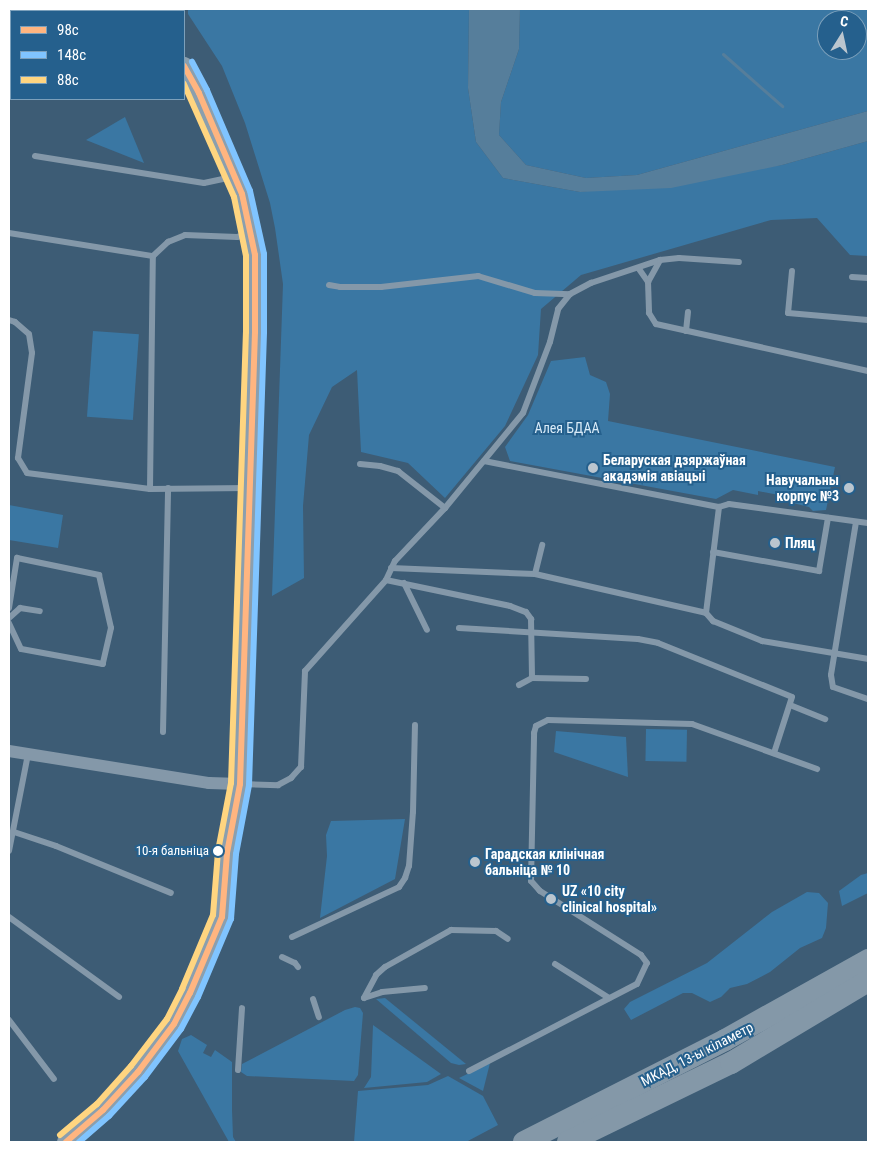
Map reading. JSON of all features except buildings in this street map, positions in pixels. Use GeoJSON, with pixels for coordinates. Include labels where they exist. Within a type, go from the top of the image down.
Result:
{"type":"FeatureCollection","features":[{"type":"Feature","properties":{"kind":"highway","name":"МКАД, 13-ы кіламетр"},"geometry":{"type":"LineString","coordinates":[[524,1142],[724,1040],[868,960]]}},
{"type":"Feature","properties":{"kind":"highway","name":"МКАД, 13-ы кіламетр"},"geometry":{"type":"LineString","coordinates":[[568,1142],[731,1063],[868,981]]}},
{"type":"Feature","properties":{"kind":"main road"},"geometry":{"type":"LineString","coordinates":[[66,1142],[103,1110],[138,1072],[174,1024],[198,976],[222,917],[227,860],[240,784],[257,279],[252,233],[235,176],[199,93],[185,68]]}},
{"type":"Feature","properties":{"kind":"main road"},"geometry":{"type":"LineString","coordinates":[[51,1142],[110,1089],[165,1018],[211,918],[227,860]]}},
{"type":"Feature","properties":{"kind":"street"},"geometry":{"type":"LineString","coordinates":[[9,751],[209,783],[240,784]]}},
{"type":"Feature","properties":{"kind":"lane"},"geometry":{"type":"LineString","coordinates":[[34,156],[204,183],[235,176]]}},
{"type":"Feature","properties":{"kind":"lane"},"geometry":{"type":"LineString","coordinates":[[9,233],[153,256]]}},
{"type":"Feature","properties":{"kind":"lane"},"geometry":{"type":"LineString","coordinates":[[150,488],[153,256],[168,242],[185,235],[238,237],[252,233]]}},
{"type":"Feature","properties":{"kind":"lane"},"geometry":{"type":"LineString","coordinates":[[329,284],[340,287],[381,287],[478,276],[535,293],[570,294],[605,278],[639,269],[660,260],[679,258],[739,262]]}},
{"type":"Feature","properties":{"kind":"lane"},"geometry":{"type":"LineString","coordinates":[[660,260],[648,282],[649,313],[656,324],[868,372]]}},
{"type":"Feature","properties":{"kind":"lane"},"geometry":{"type":"LineString","coordinates":[[639,269],[648,282]]}},
{"type":"Feature","properties":{"kind":"lane"},"geometry":{"type":"LineString","coordinates":[[792,271],[788,313],[868,320]]}},
{"type":"Feature","properties":{"kind":"lane"},"geometry":{"type":"LineString","coordinates":[[852,277],[868,278]]}},
{"type":"Feature","properties":{"kind":"lane"},"geometry":{"type":"LineString","coordinates":[[240,784],[278,785],[291,778],[301,767],[305,671],[386,580],[391,568],[408,546],[445,508],[522,413],[550,342],[558,309],[570,294]]}},
{"type":"Feature","properties":{"kind":"lane"},"geometry":{"type":"LineString","coordinates":[[686,331],[688,312]]}},
{"type":"Feature","properties":{"kind":"lane"},"geometry":{"type":"LineString","coordinates":[[9,320],[15,322],[29,334],[32,353],[18,458],[22,468],[27,473],[150,488],[249,488]]}},
{"type":"Feature","properties":{"kind":"lane"},"geometry":{"type":"LineString","coordinates":[[484,461],[719,507],[729,504],[868,523]]}},
{"type":"Feature","properties":{"kind":"lane"},"geometry":{"type":"LineString","coordinates":[[360,464],[380,466],[398,471],[445,508]]}},
{"type":"Feature","properties":{"kind":"lane"},"geometry":{"type":"LineString","coordinates":[[162,732],[168,488]]}},
{"type":"Feature","properties":{"kind":"lane"},"geometry":{"type":"LineString","coordinates":[[706,613],[719,507]]}},
{"type":"Feature","properties":{"kind":"lane"},"geometry":{"type":"LineString","coordinates":[[713,552],[819,570],[828,518]]}},
{"type":"Feature","properties":{"kind":"lane"},"geometry":{"type":"LineString","coordinates":[[856,522],[831,675],[833,687],[868,699]]}},
{"type":"Feature","properties":{"kind":"lane"},"geometry":{"type":"LineString","coordinates":[[535,574],[542,545]]}},
{"type":"Feature","properties":{"kind":"lane"},"geometry":{"type":"LineString","coordinates":[[9,608],[17,558],[99,575],[111,628],[103,664],[22,649],[9,623]]}},
{"type":"Feature","properties":{"kind":"lane"},"geometry":{"type":"LineString","coordinates":[[391,568],[535,574],[706,613],[713,622],[762,641],[868,659]]}},
{"type":"Feature","properties":{"kind":"lane"},"geometry":{"type":"LineString","coordinates":[[386,580],[510,606],[526,612],[531,619],[532,678]]}},
{"type":"Feature","properties":{"kind":"lane"},"geometry":{"type":"LineString","coordinates":[[404,583],[427,630]]}},
{"type":"Feature","properties":{"kind":"lane"},"geometry":{"type":"LineString","coordinates":[[9,618],[20,608],[40,611]]}},
{"type":"Feature","properties":{"kind":"lane"},"geometry":{"type":"LineString","coordinates":[[459,628],[532,634],[638,639],[658,643],[792,697],[774,754]]}},
{"type":"Feature","properties":{"kind":"lane"},"geometry":{"type":"LineString","coordinates":[[519,685],[532,678],[586,679]]}},
{"type":"Feature","properties":{"kind":"lane"},"geometry":{"type":"LineString","coordinates":[[790,705],[825,719]]}},
{"type":"Feature","properties":{"kind":"lane"},"geometry":{"type":"LineString","coordinates":[[468,1071],[637,984],[648,963],[641,955],[540,891],[531,881],[534,733],[536,726],[548,720],[692,724],[818,769]]}},
{"type":"Feature","properties":{"kind":"lane"},"geometry":{"type":"LineString","coordinates":[[292,937],[399,887],[406,878],[409,866],[413,812],[415,725]]}},
{"type":"Feature","properties":{"kind":"lane"},"geometry":{"type":"LineString","coordinates":[[9,851],[28,754]]}},
{"type":"Feature","properties":{"kind":"lane"},"geometry":{"type":"LineString","coordinates":[[14,832],[56,846],[171,894]]}},
{"type":"Feature","properties":{"kind":"lane"},"geometry":{"type":"LineString","coordinates":[[9,917],[119,997]]}},
{"type":"Feature","properties":{"kind":"lane"},"geometry":{"type":"LineString","coordinates":[[425,988],[382,992],[364,998],[376,975],[451,930],[496,931],[508,939]]}},
{"type":"Feature","properties":{"kind":"lane"},"geometry":{"type":"LineString","coordinates":[[282,957],[295,963],[298,967]]}},
{"type":"Feature","properties":{"kind":"lane"},"geometry":{"type":"LineString","coordinates":[[555,964],[609,998]]}},
{"type":"Feature","properties":{"kind":"lane"},"geometry":{"type":"LineString","coordinates":[[313,999],[319,1017]]}},
{"type":"Feature","properties":{"kind":"lane"},"geometry":{"type":"LineString","coordinates":[[238,1070],[242,1008]]}},
{"type":"Feature","properties":{"kind":"lane"},"geometry":{"type":"LineString","coordinates":[[9,1020],[54,1079]]}},
{"type":"Feature","properties":{"kind":"green space"},"geometry":{"type":"Polygon","coordinates":[[[188,9],[469,9],[468,88],[476,142],[503,178],[580,192],[782,165],[868,141],[868,256],[850,255],[817,218],[771,220],[581,275],[541,309],[538,355],[505,426],[445,498],[408,463],[361,452],[357,370],[332,387],[309,435],[303,506],[304,578],[272,596],[283,284],[275,228],[270,203],[245,123],[222,66],[188,14],[188,9]]]}},
{"type":"Feature","properties":{"kind":"green space"},"geometry":{"type":"Polygon","coordinates":[[[520,9],[868,9],[868,111],[637,175],[586,178],[526,165],[499,135],[501,102],[519,49],[520,9]]]}},
{"type":"Feature","properties":{"kind":"green space"},"geometry":{"type":"Polygon","coordinates":[[[125,117],[144,163],[86,140],[125,117]]]}},
{"type":"Feature","properties":{"kind":"green space"},"geometry":{"type":"Polygon","coordinates":[[[93,331],[139,334],[133,420],[87,417],[93,331]]]}},
{"type":"Feature","properties":{"kind":"green space","name":"Алея БДАА"},"geometry":{"type":"Polygon","coordinates":[[[585,357],[590,375],[606,382],[610,394],[608,421],[835,467],[826,510],[813,511],[809,507],[785,501],[779,495],[758,491],[758,495],[733,490],[716,499],[510,461],[505,447],[528,415],[551,361],[585,357]]]}},
{"type":"Feature","properties":{"kind":"green space"},"geometry":{"type":"Polygon","coordinates":[[[9,505],[63,515],[58,548],[9,540],[9,505]]]}},
{"type":"Feature","properties":{"kind":"green space"},"geometry":{"type":"Polygon","coordinates":[[[646,729],[687,730],[686,762],[645,761],[646,729]]]}},
{"type":"Feature","properties":{"kind":"green space"},"geometry":{"type":"Polygon","coordinates":[[[556,731],[626,737],[628,777],[554,752],[556,731]]]}},
{"type":"Feature","properties":{"kind":"green space"},"geometry":{"type":"Polygon","coordinates":[[[405,819],[395,879],[320,918],[327,856],[326,835],[331,821],[405,819]]]}},
{"type":"Feature","properties":{"kind":"green space"},"geometry":{"type":"Polygon","coordinates":[[[868,873],[868,893],[842,906],[839,891],[861,875],[868,873]]]}},
{"type":"Feature","properties":{"kind":"green space"},"geometry":{"type":"Polygon","coordinates":[[[807,892],[819,893],[828,903],[826,928],[822,938],[800,948],[770,972],[747,984],[730,988],[721,997],[710,1002],[692,993],[683,993],[631,1020],[624,1009],[630,1002],[707,963],[772,912],[807,892]]]}},
{"type":"Feature","properties":{"kind":"green space"},"geometry":{"type":"Polygon","coordinates":[[[385,998],[466,1064],[451,1063],[376,999],[385,998]]]}},
{"type":"Feature","properties":{"kind":"green space"},"geometry":{"type":"Polygon","coordinates":[[[355,1007],[360,1008],[363,1013],[358,1075],[354,1081],[247,1076],[241,1072],[242,1064],[345,1010],[355,1007]]]}},
{"type":"Feature","properties":{"kind":"green space"},"geometry":{"type":"Polygon","coordinates":[[[373,1025],[441,1074],[427,1082],[364,1088],[371,1077],[373,1025]]]}},
{"type":"Feature","properties":{"kind":"green space"},"geometry":{"type":"Polygon","coordinates":[[[191,1035],[207,1045],[203,1053],[211,1057],[215,1050],[232,1062],[233,1137],[236,1142],[229,1142],[178,1051],[182,1039],[191,1035]]]}},
{"type":"Feature","properties":{"kind":"green space"},"geometry":{"type":"Polygon","coordinates":[[[490,1063],[483,1091],[459,1078],[490,1063]]]}},
{"type":"Feature","properties":{"kind":"green space"},"geometry":{"type":"Polygon","coordinates":[[[448,1076],[483,1096],[498,1125],[466,1142],[354,1142],[358,1091],[428,1085],[448,1076]]]}},
{"type":"Feature","properties":{"kind":"shaded area"},"geometry":{"type":"Polygon","coordinates":[[[469,9],[520,9],[519,49],[501,102],[499,135],[526,165],[586,178],[637,175],[868,111],[868,141],[782,165],[671,188],[580,192],[503,178],[476,142],[468,88],[469,9]]]}},
{"type":"Feature","properties":{"kind":"waterway"},"geometry":{"type":"LineString","coordinates":[[723,54],[782,106]]}},
{"type":"Feature","properties":{"kind":"transit line","name":"148с"},"geometry":{"type":"LineString","coordinates":[[79,1142],[109,1116],[145,1077],[181,1029],[198,997],[231,919],[236,854],[249,785],[264,332],[264,254],[250,191],[207,90],[192,62]]}},
{"type":"Feature","properties":{"kind":"transit line","name":"98с"},"geometry":{"type":"LineString","coordinates":[[66,1142],[103,1110],[138,1072],[174,1024],[190,993],[222,917],[227,853],[240,784],[255,332],[255,255],[242,194],[199,93],[185,68]]}},
{"type":"Feature","properties":{"kind":"transit line","name":"88с"},"geometry":{"type":"LineString","coordinates":[[60,1135],[97,1104],[131,1066],[167,1019],[182,989],[213,915],[218,851],[231,783],[246,332],[246,256],[234,197],[185,86]]}},
{"type":"Feature","properties":{"kind":"place","name":"Беларуская дзяржаўная акадэмія авіацыі"},"geometry":{"type":"Point","coordinates":[593,468]}},
{"type":"Feature","properties":{"kind":"place","name":"Навучальны корпус №3"},"geometry":{"type":"Point","coordinates":[849,488]}},
{"type":"Feature","properties":{"kind":"place","name":"Пляц"},"geometry":{"type":"Point","coordinates":[775,543]}},
{"type":"Feature","properties":{"kind":"place","name":"10-я бальніца"},"geometry":{"type":"Point","coordinates":[218,851]}},
{"type":"Feature","properties":{"kind":"place","name":"Гарадская клінічная бальніца № 10"},"geometry":{"type":"Point","coordinates":[475,862]}},
{"type":"Feature","properties":{"kind":"place","name":"UZ «10 city clinical hospital»"},"geometry":{"type":"Point","coordinates":[551,899]}}]}
